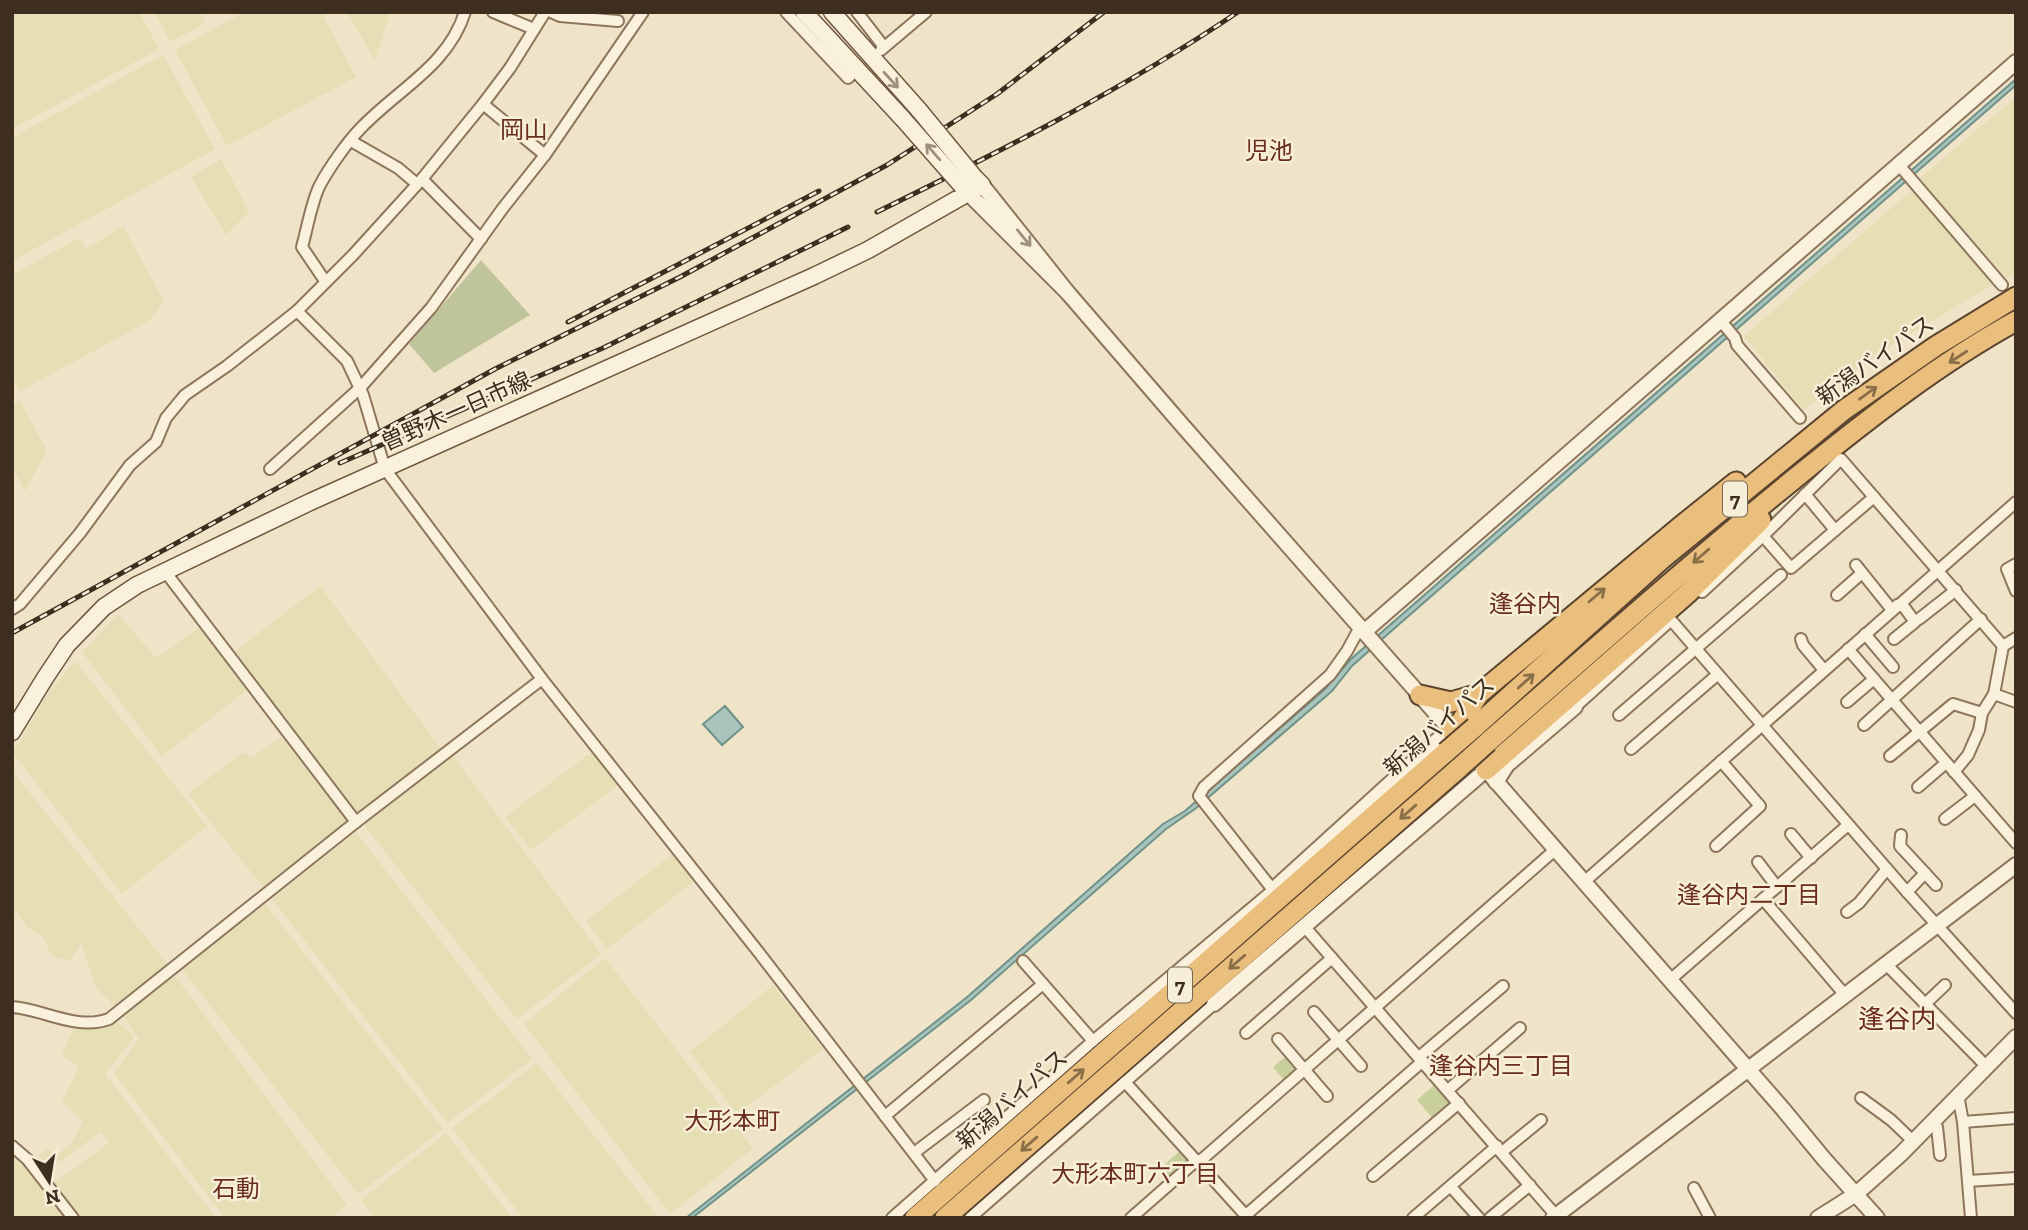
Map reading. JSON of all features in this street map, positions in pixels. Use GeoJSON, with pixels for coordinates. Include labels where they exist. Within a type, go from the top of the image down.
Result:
{"type":"FeatureCollection","features":[{"type":"Feature","properties":{"kind":"highway","name":"新潟バイパス"},"geometry":{"type":"LineString","coordinates":[[915,1218],[1475,727],[1662,559],[1844,410],[2009,291]]}},
{"type":"Feature","properties":{"kind":"highway","name":"新潟バイパス"},"geometry":{"type":"LineString","coordinates":[[945,1218],[1738,524],[1892,402],[2016,321]]}},
{"type":"Feature","properties":{"kind":"highway"},"geometry":{"type":"LineString","coordinates":[[1450,729],[1460,723],[1479,694],[1670,534],[1779,448],[1844,410]]}},
{"type":"Feature","properties":{"kind":"highway"},"geometry":{"type":"LineString","coordinates":[[1491,776],[1688,593],[1833,447]]}},
{"type":"Feature","properties":{"kind":"highway"},"geometry":{"type":"LineString","coordinates":[[1420,695],[1451,702],[1479,694]]}},
{"type":"Feature","properties":{"kind":"main road"},"geometry":{"type":"LineString","coordinates":[[804,12],[903,119],[972,185]]}},
{"type":"Feature","properties":{"kind":"main road"},"geometry":{"type":"LineString","coordinates":[[832,12],[919,110],[972,185]]}},
{"type":"Feature","properties":{"kind":"main road","name":"曽野木一日市線"},"geometry":{"type":"LineString","coordinates":[[12,732],[68,645],[104,607],[137,584],[814,276],[868,250],[972,185]]}},
{"type":"Feature","properties":{"kind":"street"},"geometry":{"type":"LineString","coordinates":[[325,281],[302,247],[319,187],[360,128],[442,56],[465,12]]}},
{"type":"Feature","properties":{"kind":"street"},"geometry":{"type":"LineString","coordinates":[[493,12],[534,29]]}},
{"type":"Feature","properties":{"kind":"street"},"geometry":{"type":"LineString","coordinates":[[12,609],[20,604],[60,558],[130,465],[156,442],[166,418],[185,396],[297,311],[353,255],[420,181],[483,104],[545,12]]}},
{"type":"Feature","properties":{"kind":"street"},"geometry":{"type":"LineString","coordinates":[[551,12],[559,16],[616,16],[634,27]]}},
{"type":"Feature","properties":{"kind":"street"},"geometry":{"type":"LineString","coordinates":[[270,469],[360,388],[431,308],[545,155],[643,12]]}},
{"type":"Feature","properties":{"kind":"street"},"geometry":{"type":"LineString","coordinates":[[786,12],[848,78],[851,75]]}},
{"type":"Feature","properties":{"kind":"street"},"geometry":{"type":"LineString","coordinates":[[857,12],[883,48],[926,12]]}},
{"type":"Feature","properties":{"kind":"street"},"geometry":{"type":"LineString","coordinates":[[1273,890],[1201,800],[1203,786],[1330,675],[1362,630],[1721,321],[2016,62]]}},
{"type":"Feature","properties":{"kind":"street"},"geometry":{"type":"LineString","coordinates":[[483,104],[545,155]]}},
{"type":"Feature","properties":{"kind":"street"},"geometry":{"type":"LineString","coordinates":[[351,141],[420,181],[481,239]]}},
{"type":"Feature","properties":{"kind":"street"},"geometry":{"type":"LineString","coordinates":[[1899,165],[2009,291]]}},
{"type":"Feature","properties":{"kind":"street"},"geometry":{"type":"LineString","coordinates":[[972,185],[1877,1218]]}},
{"type":"Feature","properties":{"kind":"street"},"geometry":{"type":"LineString","coordinates":[[297,311],[347,361],[360,388],[385,469],[542,679],[935,1181]]}},
{"type":"Feature","properties":{"kind":"street"},"geometry":{"type":"LineString","coordinates":[[1721,321],[1735,338],[1737,345],[1800,418]]}},
{"type":"Feature","properties":{"kind":"street"},"geometry":{"type":"LineString","coordinates":[[967,1218],[1304,926],[1507,765],[1575,707],[1763,536],[1840,459],[2003,646]]}},
{"type":"Feature","properties":{"kind":"street"},"geometry":{"type":"LineString","coordinates":[[1805,494],[1835,530]]}},
{"type":"Feature","properties":{"kind":"street"},"geometry":{"type":"LineString","coordinates":[[1763,536],[1791,568],[1874,497]]}},
{"type":"Feature","properties":{"kind":"street"},"geometry":{"type":"LineString","coordinates":[[1584,882],[2016,502]]}},
{"type":"Feature","properties":{"kind":"street"},"geometry":{"type":"LineString","coordinates":[[2016,564],[2007,569],[2016,592]]}},
{"type":"Feature","properties":{"kind":"street"},"geometry":{"type":"LineString","coordinates":[[1837,595],[1859,569],[1895,608]]}},
{"type":"Feature","properties":{"kind":"street"},"geometry":{"type":"LineString","coordinates":[[164,570],[356,822]]}},
{"type":"Feature","properties":{"kind":"street"},"geometry":{"type":"LineString","coordinates":[[1619,715],[1781,575]]}},
{"type":"Feature","properties":{"kind":"street"},"geometry":{"type":"LineString","coordinates":[[1919,619],[1956,590]]}},
{"type":"Feature","properties":{"kind":"street"},"geometry":{"type":"LineString","coordinates":[[1894,639],[1915,622],[1903,607],[1895,608]]}},
{"type":"Feature","properties":{"kind":"street"},"geometry":{"type":"LineString","coordinates":[[1864,725],[1981,619]]}},
{"type":"Feature","properties":{"kind":"street"},"geometry":{"type":"LineString","coordinates":[[1671,620],[1848,825],[2016,1013]]}},
{"type":"Feature","properties":{"kind":"street"},"geometry":{"type":"LineString","coordinates":[[1865,634],[1893,667]]}},
{"type":"Feature","properties":{"kind":"street"},"geometry":{"type":"LineString","coordinates":[[1954,772],[1968,755],[1979,730],[1982,713],[1994,694],[2003,646],[2016,638]]}},
{"type":"Feature","properties":{"kind":"street"},"geometry":{"type":"LineString","coordinates":[[1801,639],[1824,670]]}},
{"type":"Feature","properties":{"kind":"street"},"geometry":{"type":"LineString","coordinates":[[1848,649],[2016,843]]}},
{"type":"Feature","properties":{"kind":"street"},"geometry":{"type":"LineString","coordinates":[[1631,749],[1717,675]]}},
{"type":"Feature","properties":{"kind":"street"},"geometry":{"type":"LineString","coordinates":[[12,1007],[52,1017],[97,1023],[109,1019],[356,822],[542,679]]}},
{"type":"Feature","properties":{"kind":"street"},"geometry":{"type":"LineString","coordinates":[[1847,702],[1874,679]]}},
{"type":"Feature","properties":{"kind":"street"},"geometry":{"type":"LineString","coordinates":[[1994,694],[2016,702]]}},
{"type":"Feature","properties":{"kind":"street"},"geometry":{"type":"LineString","coordinates":[[1890,756],[1952,704],[1982,713]]}},
{"type":"Feature","properties":{"kind":"street"},"geometry":{"type":"LineString","coordinates":[[892,1218],[1093,1041],[1273,890],[1450,729]]}},
{"type":"Feature","properties":{"kind":"street"},"geometry":{"type":"LineString","coordinates":[[1716,846],[1760,806],[1721,761]]}},
{"type":"Feature","properties":{"kind":"street"},"geometry":{"type":"LineString","coordinates":[[1918,787],[1946,762]]}},
{"type":"Feature","properties":{"kind":"street"},"geometry":{"type":"LineString","coordinates":[[1945,819],[1975,796]]}},
{"type":"Feature","properties":{"kind":"street"},"geometry":{"type":"LineString","coordinates":[[1670,980],[1848,825]]}},
{"type":"Feature","properties":{"kind":"street"},"geometry":{"type":"LineString","coordinates":[[1791,834],[1811,858]]}},
{"type":"Feature","properties":{"kind":"street"},"geometry":{"type":"LineString","coordinates":[[1901,835],[1900,846],[1936,885]]}},
{"type":"Feature","properties":{"kind":"street"},"geometry":{"type":"LineString","coordinates":[[1131,1218],[1339,1041],[1556,849]]}},
{"type":"Feature","properties":{"kind":"street"},"geometry":{"type":"LineString","coordinates":[[1758,862],[1777,887]]}},
{"type":"Feature","properties":{"kind":"street"},"geometry":{"type":"LineString","coordinates":[[1304,926],[1500,1149],[1556,1217],[2016,865]]}},
{"type":"Feature","properties":{"kind":"street"},"geometry":{"type":"LineString","coordinates":[[1847,912],[1859,903],[1887,869]]}},
{"type":"Feature","properties":{"kind":"street"},"geometry":{"type":"LineString","coordinates":[[1907,892],[1925,873]]}},
{"type":"Feature","properties":{"kind":"street"},"geometry":{"type":"LineString","coordinates":[[1763,899],[1845,995]]}},
{"type":"Feature","properties":{"kind":"street"},"geometry":{"type":"LineString","coordinates":[[1246,1033],[1332,958]]}},
{"type":"Feature","properties":{"kind":"street"},"geometry":{"type":"LineString","coordinates":[[1023,961],[1093,1041]]}},
{"type":"Feature","properties":{"kind":"street"},"geometry":{"type":"LineString","coordinates":[[1886,964],[1987,1066]]}},
{"type":"Feature","properties":{"kind":"street"},"geometry":{"type":"LineString","coordinates":[[885,1116],[1043,984]]}},
{"type":"Feature","properties":{"kind":"street"},"geometry":{"type":"LineString","coordinates":[[1925,1004],[1945,985]]}},
{"type":"Feature","properties":{"kind":"street"},"geometry":{"type":"LineString","coordinates":[[1231,1218],[1245,1214],[1503,986]]}},
{"type":"Feature","properties":{"kind":"street"},"geometry":{"type":"LineString","coordinates":[[1314,1012],[1361,1066]]}},
{"type":"Feature","properties":{"kind":"street"},"geometry":{"type":"LineString","coordinates":[[1448,1090],[1520,1028]]}},
{"type":"Feature","properties":{"kind":"street"},"geometry":{"type":"LineString","coordinates":[[1818,1218],[1856,1194],[1913,1142],[2016,1037]]}},
{"type":"Feature","properties":{"kind":"street"},"geometry":{"type":"LineString","coordinates":[[1278,1039],[1326,1096]]}},
{"type":"Feature","properties":{"kind":"street"},"geometry":{"type":"LineString","coordinates":[[1125,1082],[1245,1214]]}},
{"type":"Feature","properties":{"kind":"street"},"geometry":{"type":"LineString","coordinates":[[1958,1095],[1963,1122],[1971,1218]]}},
{"type":"Feature","properties":{"kind":"street"},"geometry":{"type":"LineString","coordinates":[[1861,1098],[1891,1120],[1913,1142]]}},
{"type":"Feature","properties":{"kind":"street"},"geometry":{"type":"LineString","coordinates":[[914,1153],[984,1100]]}},
{"type":"Feature","properties":{"kind":"street"},"geometry":{"type":"LineString","coordinates":[[1373,1176],[1460,1103]]}},
{"type":"Feature","properties":{"kind":"street"},"geometry":{"type":"LineString","coordinates":[[1963,1122],[2016,1118]]}},
{"type":"Feature","properties":{"kind":"street"},"geometry":{"type":"LineString","coordinates":[[1413,1218],[1451,1186],[1541,1120]]}},
{"type":"Feature","properties":{"kind":"street"},"geometry":{"type":"LineString","coordinates":[[1932,1122],[1937,1127],[1940,1155]]}},
{"type":"Feature","properties":{"kind":"street"},"geometry":{"type":"LineString","coordinates":[[12,1146],[27,1159],[73,1218]]}},
{"type":"Feature","properties":{"kind":"street"},"geometry":{"type":"LineString","coordinates":[[1968,1181],[2016,1178]]}},
{"type":"Feature","properties":{"kind":"street"},"geometry":{"type":"LineString","coordinates":[[1490,1218],[1531,1185]]}},
{"type":"Feature","properties":{"kind":"street"},"geometry":{"type":"LineString","coordinates":[[1451,1186],[1479,1218]]}},
{"type":"Feature","properties":{"kind":"street"},"geometry":{"type":"LineString","coordinates":[[1695,1188],[1710,1218]]}},
{"type":"Feature","properties":{"kind":"shaded area"},"geometry":{"type":"Polygon","coordinates":[[[12,12],[139,12],[159,49],[12,129],[12,12]]]}},
{"type":"Feature","properties":{"kind":"shaded area"},"geometry":{"type":"Polygon","coordinates":[[[154,12],[200,12],[205,23],[171,42],[154,12]]]}},
{"type":"Feature","properties":{"kind":"shaded area"},"geometry":{"type":"Polygon","coordinates":[[[245,12],[321,12],[356,77],[227,146],[175,50],[245,12]]]}},
{"type":"Feature","properties":{"kind":"shaded area"},"geometry":{"type":"Polygon","coordinates":[[[347,12],[387,12],[389,16],[375,60],[347,12]]]}},
{"type":"Feature","properties":{"kind":"shaded area"},"geometry":{"type":"Polygon","coordinates":[[[163,55],[215,149],[12,261],[12,138],[163,55]]]}},
{"type":"Feature","properties":{"kind":"shaded area"},"geometry":{"type":"Polygon","coordinates":[[[2016,97],[2016,273],[2007,278],[1919,179],[2016,97]]]}},
{"type":"Feature","properties":{"kind":"shaded area"},"geometry":{"type":"Polygon","coordinates":[[[221,159],[249,212],[226,235],[191,177],[221,159]]]}},
{"type":"Feature","properties":{"kind":"shaded area"},"geometry":{"type":"Polygon","coordinates":[[[1912,190],[1995,283],[1894,344],[1803,410],[1744,336],[1912,190]]]}},
{"type":"Feature","properties":{"kind":"shaded area"},"geometry":{"type":"Polygon","coordinates":[[[123,226],[164,301],[149,321],[20,391],[12,376],[12,275],[79,238],[86,249],[123,226]]]}},
{"type":"Feature","properties":{"kind":"shaded area"},"geometry":{"type":"Polygon","coordinates":[[[20,401],[47,451],[25,491],[12,466],[12,406],[20,401]]]}},
{"type":"Feature","properties":{"kind":"shaded area"},"geometry":{"type":"Polygon","coordinates":[[[320,586],[442,750],[360,815],[233,653],[320,586]]]}},
{"type":"Feature","properties":{"kind":"shaded area"},"geometry":{"type":"Polygon","coordinates":[[[118,614],[156,658],[200,627],[247,690],[162,756],[82,652],[118,614]]]}},
{"type":"Feature","properties":{"kind":"shaded area"},"geometry":{"type":"Polygon","coordinates":[[[75,661],[207,826],[122,894],[13,753],[47,695],[75,661]]]}},
{"type":"Feature","properties":{"kind":"shaded area"},"geometry":{"type":"Polygon","coordinates":[[[281,737],[350,824],[263,887],[188,794],[243,752],[251,758],[281,737]]]}},
{"type":"Feature","properties":{"kind":"shaded area"},"geometry":{"type":"Polygon","coordinates":[[[593,751],[620,784],[531,850],[505,817],[593,751]]]}},
{"type":"Feature","properties":{"kind":"shaded area"},"geometry":{"type":"Polygon","coordinates":[[[453,756],[601,954],[517,1019],[364,825],[453,756]]]}},
{"type":"Feature","properties":{"kind":"shaded area"},"geometry":{"type":"Polygon","coordinates":[[[12,771],[169,966],[115,1007],[96,987],[81,944],[70,961],[51,956],[44,938],[27,927],[17,912],[12,917],[12,771]]]}},
{"type":"Feature","properties":{"kind":"shaded area"},"geometry":{"type":"Polygon","coordinates":[[[356,832],[532,1059],[447,1123],[272,899],[356,832]]]}},
{"type":"Feature","properties":{"kind":"shaded area"},"geometry":{"type":"Polygon","coordinates":[[[673,854],[693,882],[607,949],[586,921],[673,854]]]}},
{"type":"Feature","properties":{"kind":"shaded area"},"geometry":{"type":"Polygon","coordinates":[[[265,904],[443,1129],[358,1194],[182,969],[265,904]]]}},
{"type":"Feature","properties":{"kind":"shaded area"},"geometry":{"type":"Polygon","coordinates":[[[605,958],[753,1148],[670,1214],[524,1024],[605,958]]]}},
{"type":"Feature","properties":{"kind":"shaded area"},"geometry":{"type":"Polygon","coordinates":[[[175,976],[347,1205],[330,1218],[225,1218],[114,1073],[139,1039],[122,1014],[175,976]]]}},
{"type":"Feature","properties":{"kind":"shaded area"},"geometry":{"type":"Polygon","coordinates":[[[773,985],[823,1049],[737,1114],[690,1052],[773,985]]]}},
{"type":"Feature","properties":{"kind":"shaded area"},"geometry":{"type":"Polygon","coordinates":[[[114,1019],[134,1037],[105,1074],[216,1218],[81,1218],[54,1183],[109,1143],[101,1132],[44,1173],[33,1161],[48,1148],[56,1156],[72,1142],[83,1122],[62,1101],[79,1067],[62,1055],[75,1025],[97,1028],[108,1025],[114,1019]]]}},
{"type":"Feature","properties":{"kind":"shaded area"},"geometry":{"type":"Polygon","coordinates":[[[537,1063],[659,1218],[523,1218],[452,1128],[537,1063]]]}},
{"type":"Feature","properties":{"kind":"shaded area"},"geometry":{"type":"Polygon","coordinates":[[[446,1133],[512,1218],[375,1218],[361,1200],[446,1133]]]}},
{"type":"Feature","properties":{"kind":"shaded area"},"geometry":{"type":"Polygon","coordinates":[[[12,1157],[23,1164],[65,1218],[12,1218],[12,1157]]]}},
{"type":"Feature","properties":{"kind":"green space"},"geometry":{"type":"Polygon","coordinates":[[[481,260],[530,315],[434,373],[409,344],[481,260]]]}},
{"type":"Feature","properties":{"kind":"green space"},"geometry":{"type":"Polygon","coordinates":[[[1289,1054],[1303,1070],[1287,1084],[1273,1067],[1289,1054]]]}},
{"type":"Feature","properties":{"kind":"green space"},"geometry":{"type":"Polygon","coordinates":[[[1439,1081],[1459,1103],[1436,1122],[1417,1100],[1439,1081]]]}},
{"type":"Feature","properties":{"kind":"green space"},"geometry":{"type":"Polygon","coordinates":[[[1184,1147],[1196,1160],[1172,1181],[1161,1168],[1184,1147]]]}},
{"type":"Feature","properties":{"kind":"water"},"geometry":{"type":"Polygon","coordinates":[[[2016,79],[2016,85],[1388,634],[1352,666],[1332,691],[1195,809],[1166,829],[971,1000],[692,1218],[686,1218],[966,998],[1163,824],[1185,811],[1325,689],[1351,659],[2016,79]]]}},
{"type":"Feature","properties":{"kind":"water"},"geometry":{"type":"Polygon","coordinates":[[[725,706],[743,727],[722,745],[703,724],[725,706]]]}},
{"type":"Feature","properties":{"kind":"railway"},"geometry":{"type":"LineString","coordinates":[[12,633],[495,369],[680,277],[887,165],[997,94],[1104,12]]}},
{"type":"Feature","properties":{"kind":"railway"},"geometry":{"type":"LineString","coordinates":[[877,212],[1106,93],[1238,12]]}},
{"type":"Feature","properties":{"kind":"railway"},"geometry":{"type":"LineString","coordinates":[[568,322],[819,191]]}},
{"type":"Feature","properties":{"kind":"railway"},"geometry":{"type":"LineString","coordinates":[[340,463],[603,348],[848,227]]}},
{"type":"Feature","properties":{"kind":"district","name":"岡山"},"geometry":{"type":"Point","coordinates":[524,129]}},
{"type":"Feature","properties":{"kind":"district","name":"児池"},"geometry":{"type":"Point","coordinates":[1269,150]}},
{"type":"Feature","properties":{"kind":"district","name":"逢谷内"},"geometry":{"type":"Point","coordinates":[1525,603]}},
{"type":"Feature","properties":{"kind":"district","name":"逢谷内二丁目"},"geometry":{"type":"Point","coordinates":[1749,894]}},
{"type":"Feature","properties":{"kind":"district","name":"逢谷内"},"geometry":{"type":"Point","coordinates":[1897,1019]}},
{"type":"Feature","properties":{"kind":"district","name":"逢谷内三丁目"},"geometry":{"type":"Point","coordinates":[1501,1065]}},
{"type":"Feature","properties":{"kind":"district","name":"大形本町"},"geometry":{"type":"Point","coordinates":[732,1120]}},
{"type":"Feature","properties":{"kind":"district","name":"大形本町六丁目"},"geometry":{"type":"Point","coordinates":[1135,1173]}},
{"type":"Feature","properties":{"kind":"district","name":"石動"},"geometry":{"type":"Point","coordinates":[236,1188]}}]}
